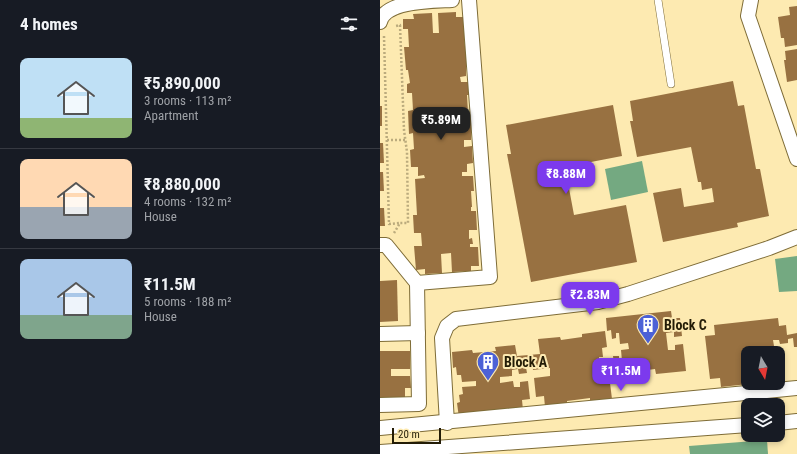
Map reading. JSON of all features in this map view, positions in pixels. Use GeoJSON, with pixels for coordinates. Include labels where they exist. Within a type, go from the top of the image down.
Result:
{"type":"FeatureCollection","features":[{"type":"Feature","properties":{"kind":"street"},"geometry":{"type":"LineString","coordinates":[[385,27],[381,19],[389,10],[397,6],[452,0]]}},
{"type":"Feature","properties":{"kind":"street"},"geometry":{"type":"LineString","coordinates":[[417,283],[490,277],[469,0]]}},
{"type":"Feature","properties":{"kind":"street"},"geometry":{"type":"LineString","coordinates":[[751,0],[748,16],[797,159]]}},
{"type":"Feature","properties":{"kind":"street"},"geometry":{"type":"LineString","coordinates":[[447,423],[442,338],[447,326],[456,319],[598,302],[635,292],[769,248],[797,236]]}},
{"type":"Feature","properties":{"kind":"street"},"geometry":{"type":"LineString","coordinates":[[380,405],[419,404],[417,283],[383,245]]}},
{"type":"Feature","properties":{"kind":"street"},"geometry":{"type":"LineString","coordinates":[[380,334],[418,333]]}},
{"type":"Feature","properties":{"kind":"street"},"geometry":{"type":"LineString","coordinates":[[380,428],[447,423],[797,388]]}},
{"type":"Feature","properties":{"kind":"street"},"geometry":{"type":"LineString","coordinates":[[785,422],[797,421]]}},
{"type":"Feature","properties":{"kind":"street"},"geometry":{"type":"LineString","coordinates":[[380,452],[741,426]]}},
{"type":"Feature","properties":{"kind":"lane"},"geometry":{"type":"LineString","coordinates":[[658,0],[671,84]]}},
{"type":"Feature","properties":{"kind":"path"},"geometry":{"type":"LineString","coordinates":[[400,25],[408,167],[408,223],[389,224],[385,27],[400,25]]}},
{"type":"Feature","properties":{"kind":"path"},"geometry":{"type":"LineString","coordinates":[[387,140],[406,140]]}},
{"type":"Feature","properties":{"kind":"path"},"geometry":{"type":"LineString","coordinates":[[383,245],[400,223]]}},
{"type":"Feature","properties":{"kind":"shaded area"},"geometry":{"type":"Polygon","coordinates":[[[642,161],[648,192],[611,200],[605,169],[642,161]]]}},
{"type":"Feature","properties":{"kind":"shaded area"},"geometry":{"type":"Polygon","coordinates":[[[797,256],[797,291],[779,292],[775,259],[797,256]]]}},
{"type":"Feature","properties":{"kind":"shaded area"},"geometry":{"type":"Polygon","coordinates":[[[741,442],[767,442],[768,454],[690,454],[689,446],[741,442]]]}},
{"type":"Feature","properties":{"kind":"building"},"geometry":{"type":"Polygon","coordinates":[[[797,6],[797,45],[785,47],[784,38],[781,38],[778,17],[790,15],[789,7],[797,6]]]}},
{"type":"Feature","properties":{"kind":"building"},"geometry":{"type":"Polygon","coordinates":[[[456,12],[456,17],[466,17],[467,30],[464,30],[465,47],[468,47],[469,66],[466,66],[466,76],[460,77],[461,82],[470,82],[471,95],[467,95],[468,113],[472,113],[473,131],[471,132],[471,140],[464,140],[464,147],[472,146],[473,163],[467,164],[467,172],[462,172],[462,176],[473,176],[474,191],[471,191],[471,211],[476,211],[477,230],[469,230],[469,239],[472,238],[473,244],[470,244],[470,247],[478,247],[479,266],[471,266],[471,271],[452,272],[451,253],[441,254],[442,273],[425,274],[425,269],[416,270],[414,246],[422,246],[421,233],[414,233],[413,215],[417,215],[415,179],[425,178],[424,175],[418,176],[418,167],[411,167],[410,150],[414,149],[413,133],[409,134],[408,111],[413,110],[412,93],[407,93],[407,84],[410,83],[408,70],[406,70],[404,47],[409,47],[408,29],[403,29],[403,19],[414,19],[413,14],[432,13],[433,33],[439,33],[438,13],[456,12]]]}},
{"type":"Feature","properties":{"kind":"building"},"geometry":{"type":"Polygon","coordinates":[[[797,49],[797,80],[787,82],[784,60],[786,60],[785,51],[797,49]]]}},
{"type":"Feature","properties":{"kind":"building"},"geometry":{"type":"Polygon","coordinates":[[[733,81],[738,106],[744,105],[756,169],[760,169],[769,216],[737,223],[738,227],[663,242],[653,193],[681,188],[684,207],[714,202],[712,188],[702,190],[701,182],[698,182],[691,147],[637,157],[630,121],[633,121],[630,101],[733,81]]]}},
{"type":"Feature","properties":{"kind":"building"},"geometry":{"type":"Polygon","coordinates":[[[613,105],[622,156],[565,167],[574,215],[626,205],[637,262],[531,282],[507,154],[511,154],[506,125],[613,105]]]}},
{"type":"Feature","properties":{"kind":"building"},"geometry":{"type":"Polygon","coordinates":[[[380,106],[382,106],[382,126],[380,126],[380,106]]]}},
{"type":"Feature","properties":{"kind":"building"},"geometry":{"type":"Polygon","coordinates":[[[380,143],[383,143],[384,163],[380,163],[380,143]]]}},
{"type":"Feature","properties":{"kind":"building"},"geometry":{"type":"Polygon","coordinates":[[[380,172],[383,172],[384,191],[380,191],[380,172]]]}},
{"type":"Feature","properties":{"kind":"building"},"geometry":{"type":"Polygon","coordinates":[[[380,208],[384,208],[385,226],[380,226],[380,208]]]}},
{"type":"Feature","properties":{"kind":"building"},"geometry":{"type":"Polygon","coordinates":[[[397,280],[398,321],[380,322],[380,281],[397,280]]]}},
{"type":"Feature","properties":{"kind":"building"},"geometry":{"type":"Polygon","coordinates":[[[671,311],[672,318],[680,318],[682,336],[674,337],[674,332],[666,333],[668,350],[675,350],[675,345],[683,344],[686,371],[656,374],[655,369],[625,373],[625,378],[605,380],[605,383],[610,383],[612,399],[590,402],[590,398],[567,401],[567,404],[545,407],[544,396],[536,397],[534,378],[550,376],[550,368],[533,370],[532,361],[525,362],[527,373],[519,374],[518,369],[512,370],[512,376],[500,377],[500,383],[513,381],[514,387],[520,387],[520,382],[528,381],[530,399],[522,400],[523,410],[459,418],[457,403],[460,402],[459,395],[463,394],[462,387],[476,386],[476,381],[462,382],[461,375],[457,375],[456,367],[453,368],[452,352],[472,350],[473,353],[496,351],[495,347],[515,345],[517,356],[540,354],[538,339],[560,337],[561,340],[582,337],[582,334],[605,331],[607,347],[602,348],[603,357],[599,357],[601,377],[612,375],[611,365],[614,365],[613,356],[619,356],[619,361],[622,361],[621,350],[629,349],[628,343],[620,344],[619,333],[616,333],[616,338],[612,339],[611,330],[607,331],[606,318],[671,311]]]}},
{"type":"Feature","properties":{"kind":"building"},"geometry":{"type":"Polygon","coordinates":[[[778,318],[779,326],[786,325],[787,335],[797,333],[797,347],[794,347],[793,338],[788,339],[788,343],[780,344],[779,340],[773,340],[774,346],[741,346],[741,385],[721,387],[720,378],[710,379],[705,336],[715,335],[714,325],[778,318]]]}},
{"type":"Feature","properties":{"kind":"building"},"geometry":{"type":"Polygon","coordinates":[[[380,351],[410,351],[410,369],[391,369],[391,376],[410,376],[411,388],[405,388],[405,397],[380,398],[380,351]]]}},
{"type":"Feature","properties":{"kind":"place","name":"Block C"},"geometry":{"type":"Point","coordinates":[648,344]}},
{"type":"Feature","properties":{"kind":"place","name":"Block A"},"geometry":{"type":"Point","coordinates":[488,382]}}]}
